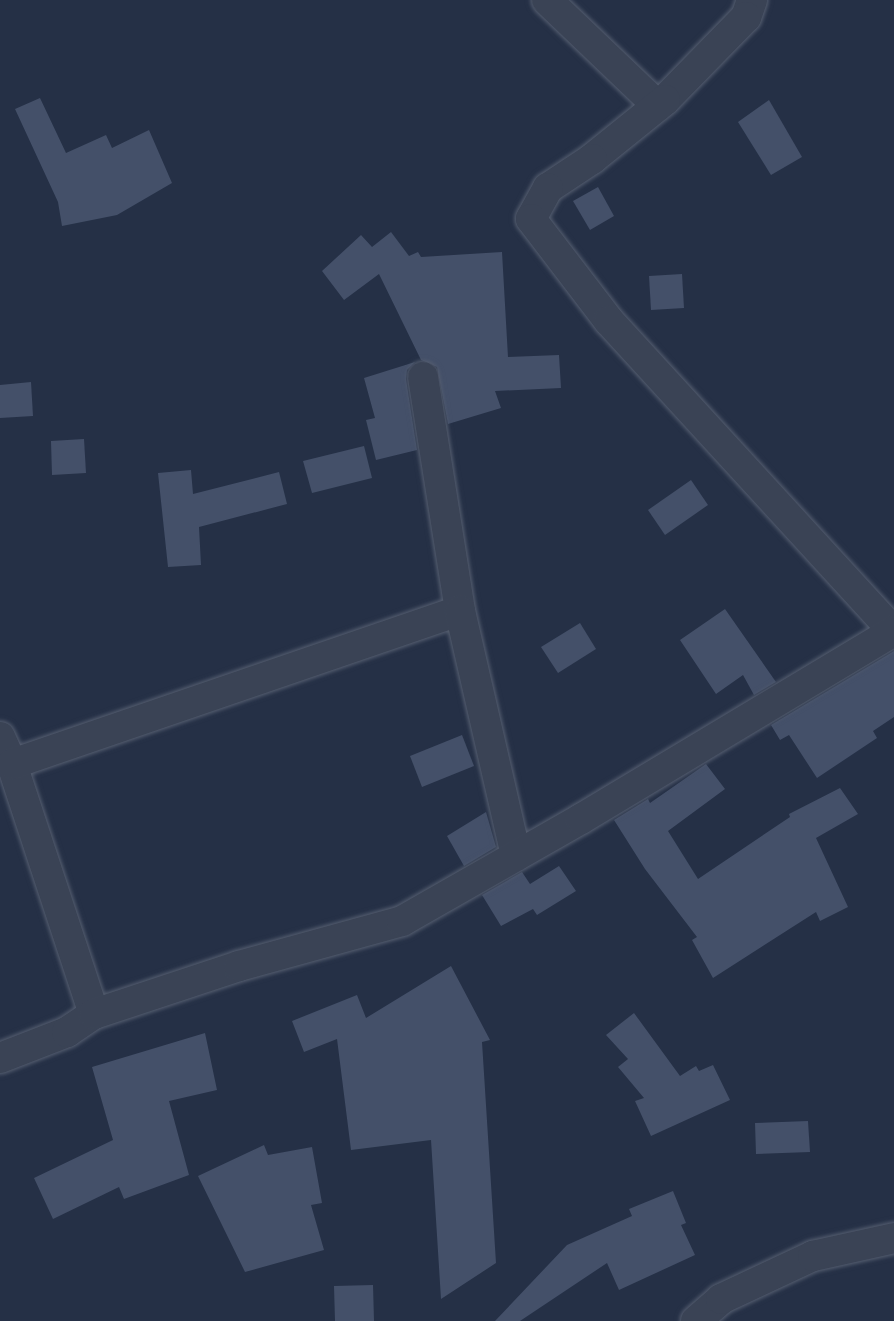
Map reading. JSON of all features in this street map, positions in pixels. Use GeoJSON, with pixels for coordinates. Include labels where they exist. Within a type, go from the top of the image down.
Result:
{"type":"FeatureCollection","features":[{"type":"Feature","properties":{"kind":"street"},"geometry":{"type":"LineString","coordinates":[[547,0],[658,106]]}},
{"type":"Feature","properties":{"kind":"street"},"geometry":{"type":"LineString","coordinates":[[0,1058],[67,1032],[94,1014],[239,966],[402,921],[516,856],[893,631],[609,321],[531,219],[548,188],[592,159],[658,106],[746,17],[752,0]]}},
{"type":"Feature","properties":{"kind":"street"},"geometry":{"type":"LineString","coordinates":[[423,377],[460,611],[516,856]]}},
{"type":"Feature","properties":{"kind":"street"},"geometry":{"type":"LineString","coordinates":[[12,764],[460,611]]}},
{"type":"Feature","properties":{"kind":"street"},"geometry":{"type":"LineString","coordinates":[[0,737],[12,764],[94,1014]]}},
{"type":"Feature","properties":{"kind":"street"},"geometry":{"type":"LineString","coordinates":[[696,1321],[721,1299],[813,1256],[894,1238]]}},
{"type":"Feature","properties":{"kind":"building"},"geometry":{"type":"Polygon","coordinates":[[[40,98],[66,153],[106,135],[112,148],[149,130],[172,183],[117,215],[62,226],[58,202],[15,109],[40,98]]]}},
{"type":"Feature","properties":{"kind":"building"},"geometry":{"type":"Polygon","coordinates":[[[769,100],[802,157],[771,175],[738,122],[769,100]]]}},
{"type":"Feature","properties":{"kind":"building"},"geometry":{"type":"Polygon","coordinates":[[[598,187],[614,216],[590,230],[573,201],[598,187]]]}},
{"type":"Feature","properties":{"kind":"building"},"geometry":{"type":"Polygon","coordinates":[[[391,232],[409,256],[418,252],[421,257],[502,252],[508,357],[559,355],[561,388],[495,391],[501,408],[448,424],[437,367],[421,360],[379,274],[344,300],[322,271],[361,235],[372,247],[391,232]]]}},
{"type":"Feature","properties":{"kind":"building"},"geometry":{"type":"Polygon","coordinates":[[[682,274],[684,308],[651,310],[649,276],[682,274]]]}},
{"type":"Feature","properties":{"kind":"building"},"geometry":{"type":"Polygon","coordinates":[[[415,362],[407,370],[406,379],[417,450],[376,460],[366,420],[375,418],[364,378],[415,362]]]}},
{"type":"Feature","properties":{"kind":"building"},"geometry":{"type":"Polygon","coordinates":[[[31,382],[33,416],[0,418],[0,385],[31,382]]]}},
{"type":"Feature","properties":{"kind":"building"},"geometry":{"type":"Polygon","coordinates":[[[84,439],[86,473],[52,475],[51,441],[84,439]]]}},
{"type":"Feature","properties":{"kind":"building"},"geometry":{"type":"Polygon","coordinates":[[[364,446],[372,478],[312,493],[303,461],[364,446]]]}},
{"type":"Feature","properties":{"kind":"building"},"geometry":{"type":"Polygon","coordinates":[[[191,470],[193,494],[279,472],[287,504],[199,527],[201,565],[168,567],[158,473],[191,470]]]}},
{"type":"Feature","properties":{"kind":"building"},"geometry":{"type":"Polygon","coordinates":[[[691,480],[708,505],[665,535],[648,510],[691,480]]]}},
{"type":"Feature","properties":{"kind":"building"},"geometry":{"type":"Polygon","coordinates":[[[725,609],[776,682],[754,695],[743,675],[716,694],[680,640],[725,609]]]}},
{"type":"Feature","properties":{"kind":"building"},"geometry":{"type":"Polygon","coordinates":[[[580,623],[596,649],[558,673],[541,647],[580,623]]]}},
{"type":"Feature","properties":{"kind":"building"},"geometry":{"type":"Polygon","coordinates":[[[894,651],[894,717],[873,731],[877,738],[817,778],[789,735],[780,740],[771,725],[894,651]]]}},
{"type":"Feature","properties":{"kind":"building"},"geometry":{"type":"Polygon","coordinates":[[[462,735],[474,766],[422,787],[410,756],[462,735]]]}},
{"type":"Feature","properties":{"kind":"building"},"geometry":{"type":"Polygon","coordinates":[[[706,764],[725,789],[668,831],[698,879],[790,817],[789,814],[840,788],[858,814],[816,838],[848,907],[820,921],[816,912],[713,978],[692,940],[697,937],[645,869],[614,820],[648,799],[650,803],[706,764]]]}},
{"type":"Feature","properties":{"kind":"building"},"geometry":{"type":"Polygon","coordinates":[[[486,812],[496,847],[464,866],[447,836],[486,812]]]}},
{"type":"Feature","properties":{"kind":"building"},"geometry":{"type":"Polygon","coordinates":[[[559,866],[576,891],[537,915],[533,909],[501,926],[482,895],[522,872],[530,884],[559,866]]]}},
{"type":"Feature","properties":{"kind":"building"},"geometry":{"type":"Polygon","coordinates":[[[451,966],[490,1040],[482,1042],[496,1263],[441,1299],[431,1140],[351,1150],[337,1039],[304,1052],[292,1021],[357,995],[366,1018],[451,966]]]}},
{"type":"Feature","properties":{"kind":"building"},"geometry":{"type":"Polygon","coordinates":[[[634,1013],[680,1076],[696,1066],[699,1071],[713,1065],[730,1100],[651,1136],[635,1101],[644,1098],[618,1067],[628,1059],[606,1035],[634,1013]]]}},
{"type":"Feature","properties":{"kind":"building"},"geometry":{"type":"Polygon","coordinates":[[[205,1033],[217,1090],[169,1101],[189,1175],[124,1199],[119,1187],[53,1219],[34,1178],[113,1140],[92,1067],[205,1033]]]}},
{"type":"Feature","properties":{"kind":"building"},"geometry":{"type":"Polygon","coordinates":[[[808,1121],[810,1152],[756,1154],[755,1123],[808,1121]]]}},
{"type":"Feature","properties":{"kind":"building"},"geometry":{"type":"Polygon","coordinates":[[[264,1145],[268,1155],[312,1147],[322,1203],[311,1205],[324,1250],[245,1272],[198,1176],[264,1145]]]}},
{"type":"Feature","properties":{"kind":"building"},"geometry":{"type":"Polygon","coordinates":[[[673,1191],[686,1223],[681,1225],[695,1255],[619,1290],[607,1263],[520,1321],[495,1321],[567,1245],[632,1216],[629,1209],[673,1191]]]}},
{"type":"Feature","properties":{"kind":"building"},"geometry":{"type":"Polygon","coordinates":[[[373,1285],[374,1321],[335,1321],[334,1286],[373,1285]]]}}]}
